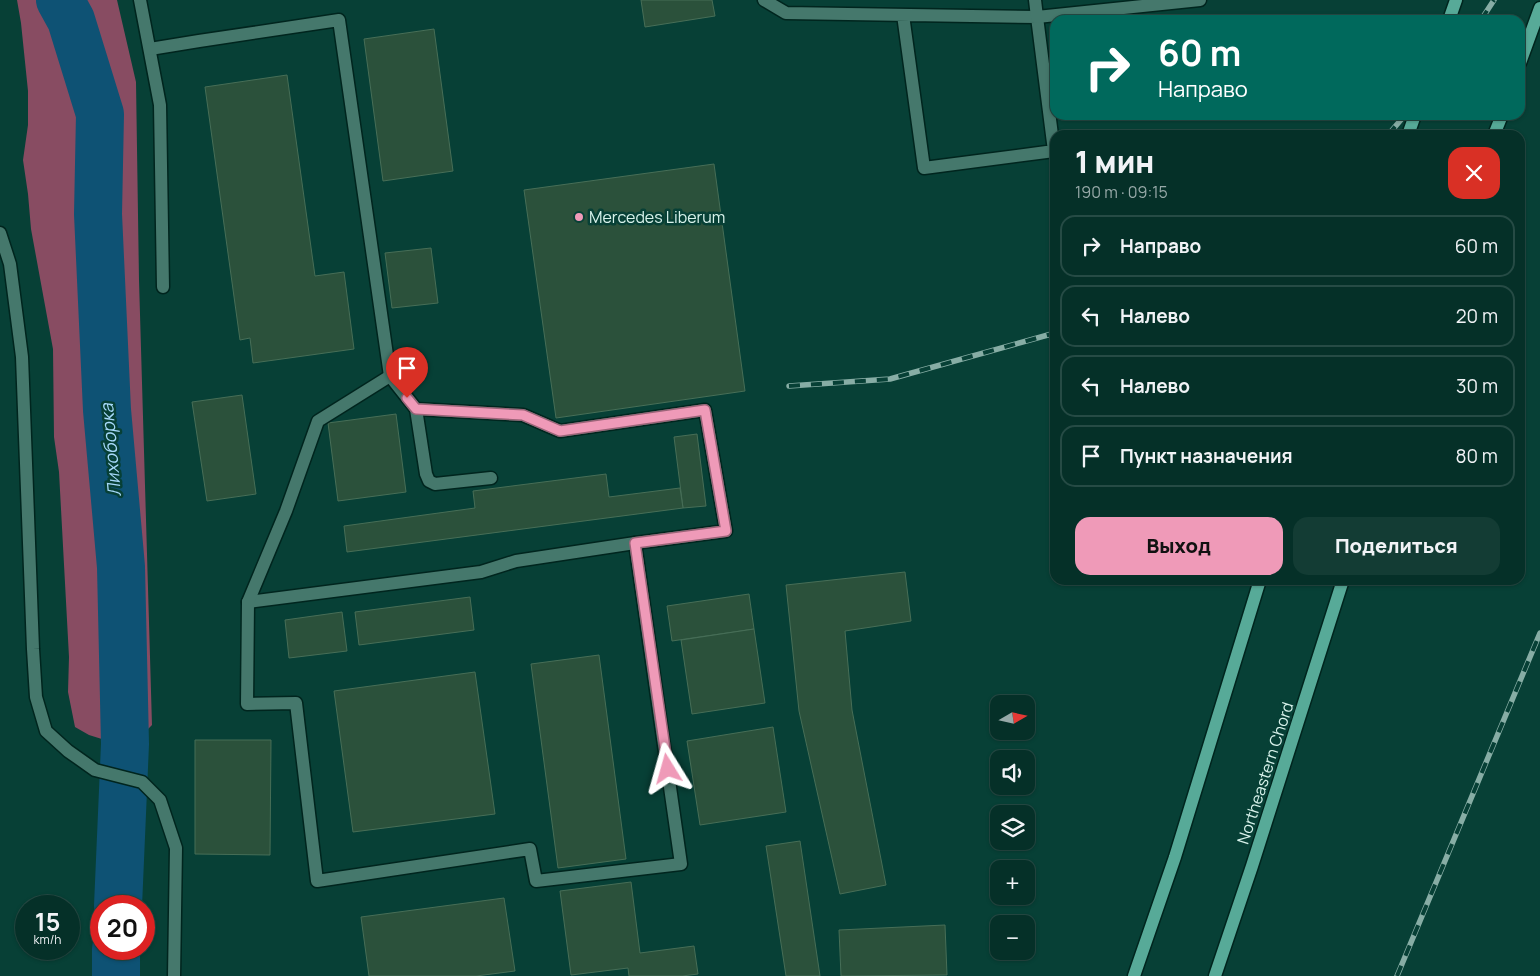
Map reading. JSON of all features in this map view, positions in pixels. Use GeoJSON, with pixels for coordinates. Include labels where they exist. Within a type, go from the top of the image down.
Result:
{"type":"FeatureCollection","features":[{"type":"Feature","properties":{"kind":"main road"},"geometry":{"type":"LineString","coordinates":[[1450,15],[1456,0]]}},
{"type":"Feature","properties":{"kind":"main road"},"geometry":{"type":"LineString","coordinates":[[1525,49],[1540,8]]}},
{"type":"Feature","properties":{"kind":"main road"},"geometry":{"type":"LineString","coordinates":[[1134,976],[1175,857],[1258,585]]}},
{"type":"Feature","properties":{"kind":"main road","name":"Northeastern Chord"},"geometry":{"type":"LineString","coordinates":[[1215,976],[1341,585]]}},
{"type":"Feature","properties":{"kind":"lane"},"geometry":{"type":"LineString","coordinates":[[140,0],[160,105],[164,287]]}},
{"type":"Feature","properties":{"kind":"lane"},"geometry":{"type":"LineString","coordinates":[[764,0],[786,13],[1050,16]]}},
{"type":"Feature","properties":{"kind":"lane"},"geometry":{"type":"LineString","coordinates":[[1035,0],[1051,130]]}},
{"type":"Feature","properties":{"kind":"lane"},"geometry":{"type":"LineString","coordinates":[[1056,15],[1200,0]]}},
{"type":"Feature","properties":{"kind":"lane"},"geometry":{"type":"LineString","coordinates":[[903,15],[924,168],[1050,152]]}},
{"type":"Feature","properties":{"kind":"lane"},"geometry":{"type":"LineString","coordinates":[[150,49],[339,20],[390,376],[416,409],[426,474],[429,481],[435,484],[490,478]]}},
{"type":"Feature","properties":{"kind":"lane"},"geometry":{"type":"LineString","coordinates":[[0,233],[10,264],[22,357],[36,697],[46,731],[68,752],[94,770],[142,782],[160,800],[176,848],[174,976]]}},
{"type":"Feature","properties":{"kind":"lane"},"geometry":{"type":"LineString","coordinates":[[390,376],[318,420],[286,511],[248,602],[247,704],[296,703],[317,881],[530,849],[536,881],[681,864],[635,543]]}},
{"type":"Feature","properties":{"kind":"lane"},"geometry":{"type":"LineString","coordinates":[[248,602],[481,572],[516,562],[726,531],[705,410],[560,431],[523,415],[416,409]]}},
{"type":"Feature","properties":{"kind":"shaded area"},"geometry":{"type":"Polygon","coordinates":[[[17,0],[117,0],[136,82],[139,280],[152,725],[141,736],[121,741],[105,740],[89,735],[75,727],[68,692],[69,657],[59,472],[54,437],[53,349],[31,229],[23,160],[28,125],[28,91],[17,0]]]}},
{"type":"Feature","properties":{"kind":"building"},"geometry":{"type":"Polygon","coordinates":[[[641,0],[712,0],[715,16],[645,27],[641,0]]]}},
{"type":"Feature","properties":{"kind":"building"},"geometry":{"type":"Polygon","coordinates":[[[434,29],[453,171],[383,181],[364,39],[434,29]]]}},
{"type":"Feature","properties":{"kind":"building"},"geometry":{"type":"Polygon","coordinates":[[[287,75],[315,276],[344,272],[354,349],[253,363],[250,338],[240,340],[205,87],[287,75]]]}},
{"type":"Feature","properties":{"kind":"building"},"geometry":{"type":"Polygon","coordinates":[[[714,164],[745,391],[556,418],[524,190],[714,164]]]}},
{"type":"Feature","properties":{"kind":"building"},"geometry":{"type":"Polygon","coordinates":[[[431,248],[438,303],[392,308],[385,253],[431,248]]]}},
{"type":"Feature","properties":{"kind":"building"},"geometry":{"type":"Polygon","coordinates":[[[242,395],[256,494],[207,501],[192,402],[242,395]]]}},
{"type":"Feature","properties":{"kind":"building"},"geometry":{"type":"Polygon","coordinates":[[[396,414],[406,492],[338,501],[328,423],[396,414]]]}},
{"type":"Feature","properties":{"kind":"building"},"geometry":{"type":"Polygon","coordinates":[[[697,434],[706,506],[683,508],[674,437],[697,434]]]}},
{"type":"Feature","properties":{"kind":"building"},"geometry":{"type":"Polygon","coordinates":[[[606,474],[609,497],[680,488],[683,508],[347,552],[344,526],[475,508],[473,491],[606,474]]]}},
{"type":"Feature","properties":{"kind":"building"},"geometry":{"type":"Polygon","coordinates":[[[905,572],[911,621],[845,631],[852,710],[886,885],[840,894],[799,711],[786,585],[905,572]]]}},
{"type":"Feature","properties":{"kind":"building"},"geometry":{"type":"Polygon","coordinates":[[[749,594],[754,629],[672,641],[667,606],[749,594]]]}},
{"type":"Feature","properties":{"kind":"building"},"geometry":{"type":"Polygon","coordinates":[[[470,597],[474,630],[359,645],[355,612],[470,597]]]}},
{"type":"Feature","properties":{"kind":"building"},"geometry":{"type":"Polygon","coordinates":[[[342,612],[347,651],[289,658],[285,620],[342,612]]]}},
{"type":"Feature","properties":{"kind":"building"},"geometry":{"type":"Polygon","coordinates":[[[754,629],[765,703],[692,714],[681,640],[754,629]]]}},
{"type":"Feature","properties":{"kind":"building"},"geometry":{"type":"Polygon","coordinates":[[[599,655],[626,859],[558,868],[531,664],[599,655]]]}},
{"type":"Feature","properties":{"kind":"building"},"geometry":{"type":"Polygon","coordinates":[[[475,672],[495,814],[353,832],[334,691],[475,672]]]}},
{"type":"Feature","properties":{"kind":"building"},"geometry":{"type":"Polygon","coordinates":[[[773,727],[786,812],[700,825],[687,741],[773,727]]]}},
{"type":"Feature","properties":{"kind":"building"},"geometry":{"type":"Polygon","coordinates":[[[195,740],[271,740],[270,855],[195,854],[195,740]]]}},
{"type":"Feature","properties":{"kind":"building"},"geometry":{"type":"Polygon","coordinates":[[[800,841],[820,976],[786,976],[766,846],[800,841]]]}},
{"type":"Feature","properties":{"kind":"building"},"geometry":{"type":"Polygon","coordinates":[[[631,882],[640,953],[694,946],[698,974],[682,976],[629,976],[628,968],[571,975],[560,891],[631,882]]]}},
{"type":"Feature","properties":{"kind":"building"},"geometry":{"type":"Polygon","coordinates":[[[504,898],[515,971],[476,976],[369,976],[361,917],[504,898]]]}},
{"type":"Feature","properties":{"kind":"building"},"geometry":{"type":"Polygon","coordinates":[[[945,925],[947,975],[841,976],[839,930],[945,925]]]}},
{"type":"Feature","properties":{"kind":"waterway","name":"Лихоборка"},"geometry":{"type":"LineString","coordinates":[[60,0],[71,20],[100,114],[98,214],[107,410],[121,567],[125,744],[118,895]]}},
{"type":"Feature","properties":{"kind":"waterway","name":"Лихоборка"},"geometry":{"type":"LineString","coordinates":[[116,960],[116,976]]}},
{"type":"Feature","properties":{"kind":"railway"},"geometry":{"type":"LineString","coordinates":[[1484,15],[1494,0]]}},
{"type":"Feature","properties":{"kind":"railway"},"geometry":{"type":"LineString","coordinates":[[1392,130],[1401,120]]}},
{"type":"Feature","properties":{"kind":"railway"},"geometry":{"type":"LineString","coordinates":[[789,386],[890,379],[1050,334]]}},
{"type":"Feature","properties":{"kind":"railway"},"geometry":{"type":"LineString","coordinates":[[1397,976],[1540,633]]}},
{"type":"Feature","properties":{"kind":"place","name":"Mercedes Liberum"},"geometry":{"type":"Point","coordinates":[579,217]}},
{"type":"Feature","properties":{"kind":"route"},"geometry":{"type":"LineString","coordinates":[[407,398],[416,409],[523,415],[560,431],[705,410],[726,531],[635,543],[668,769]]}}]}
